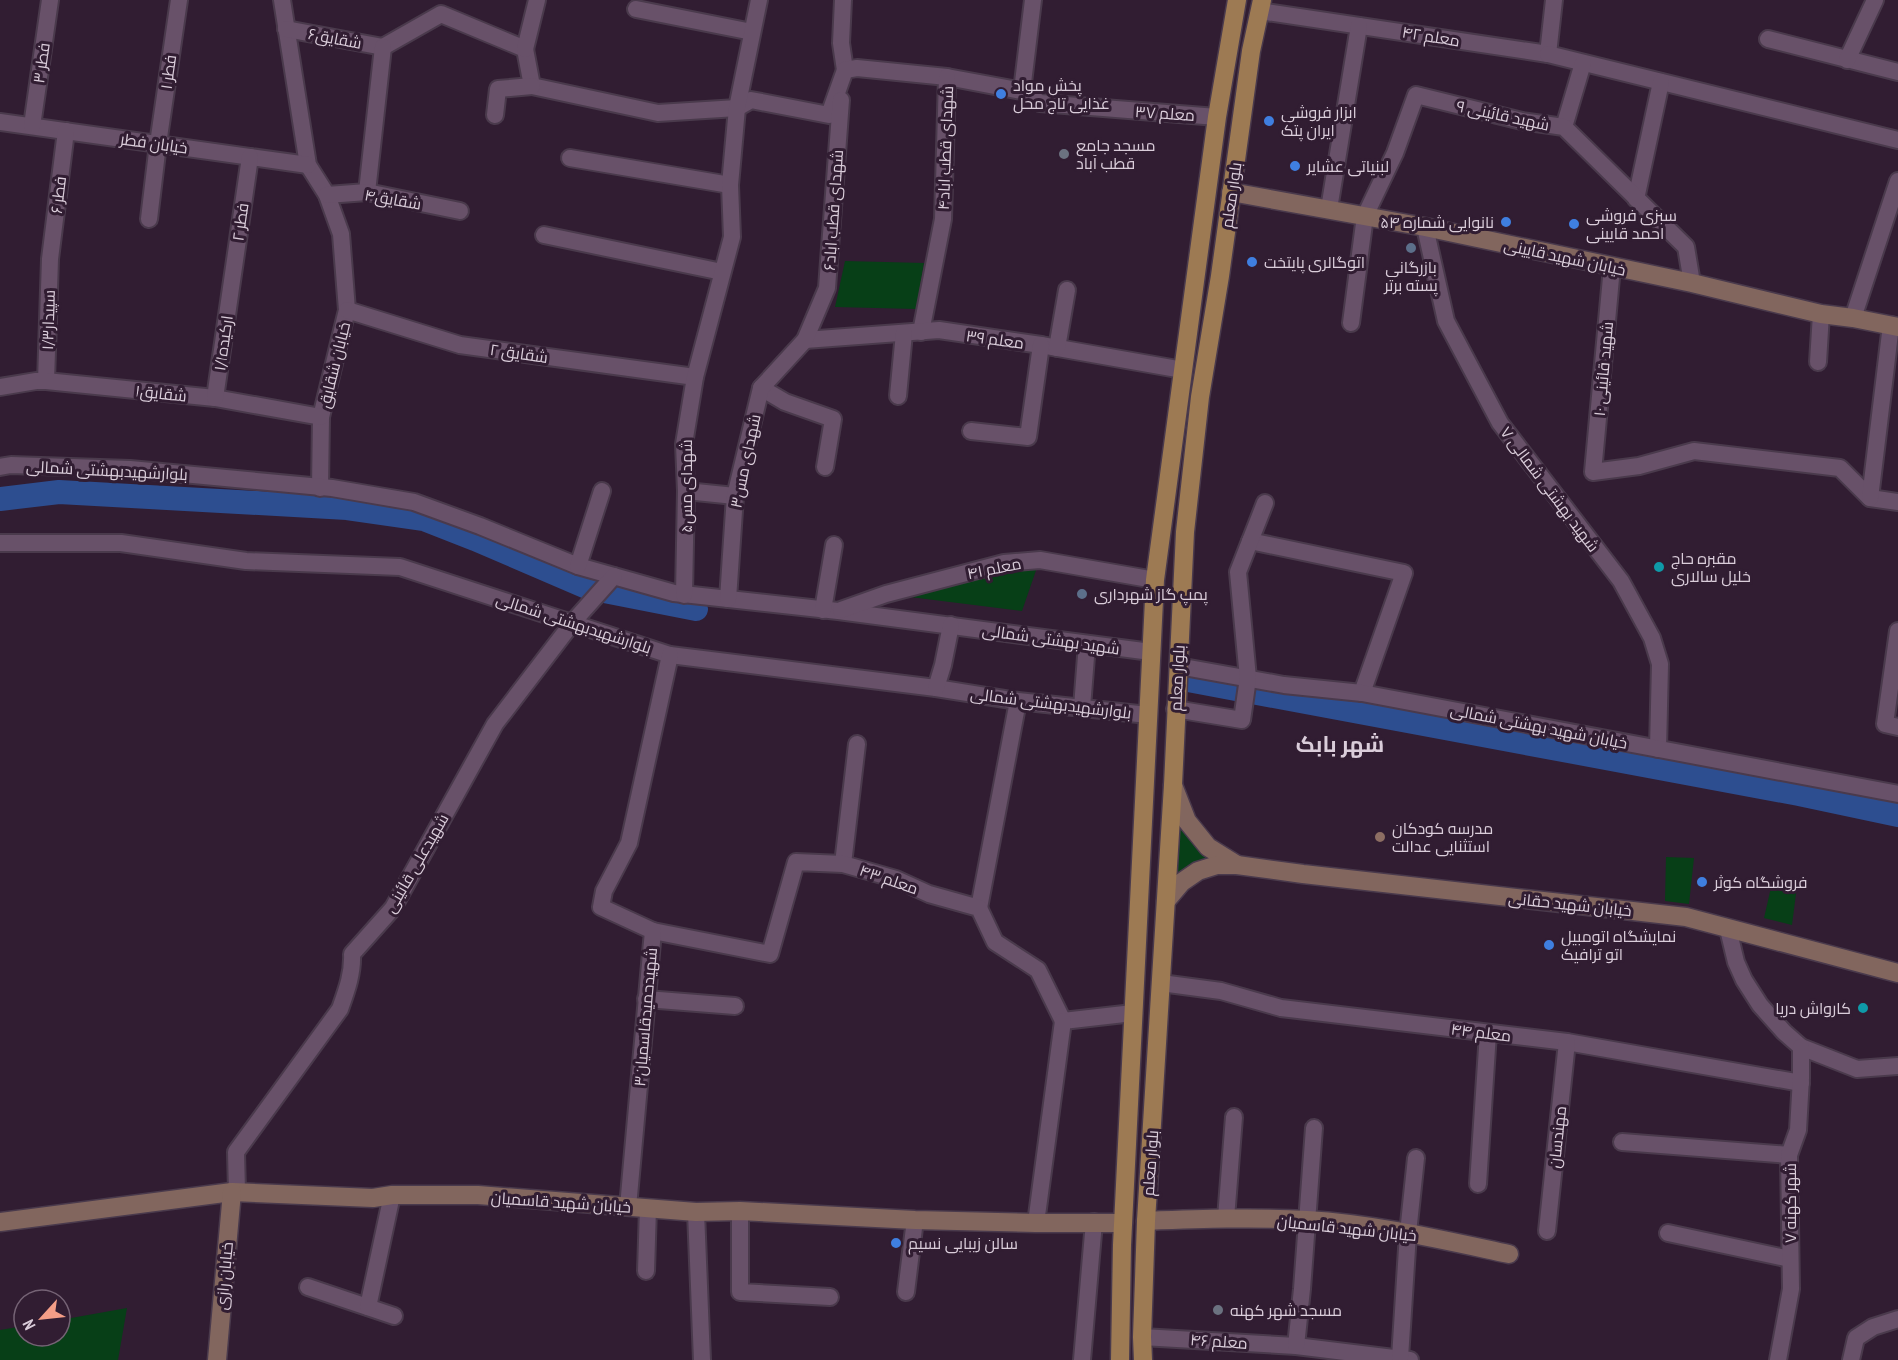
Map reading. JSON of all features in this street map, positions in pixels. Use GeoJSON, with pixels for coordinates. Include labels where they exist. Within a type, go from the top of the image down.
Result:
{"type":"FeatureCollection","features":[{"type":"Feature","properties":{"kind":"main road","name":"بلوار معلم"},"geometry":{"type":"LineString","coordinates":[[1120,1360],[1123,1223],[1155,580],[1217,117],[1237,0]]}},
{"type":"Feature","properties":{"kind":"main road","name":"بلوار معلم"},"geometry":{"type":"LineString","coordinates":[[1143,1360],[1146,1221],[1173,785],[1185,532],[1200,397],[1220,276],[1251,51],[1261,5]]}},
{"type":"Feature","properties":{"kind":"main road"},"geometry":{"type":"LineString","coordinates":[[1229,50],[1251,51]]}},
{"type":"Feature","properties":{"kind":"main road"},"geometry":{"type":"LineString","coordinates":[[1180,394],[1200,397]]}},
{"type":"Feature","properties":{"kind":"main road"},"geometry":{"type":"LineString","coordinates":[[1123,1223],[1146,1221]]}},
{"type":"Feature","properties":{"kind":"street","name":"فطر ۳"},"geometry":{"type":"LineString","coordinates":[[32,126],[50,0]]}},
{"type":"Feature","properties":{"kind":"street","name":"فطر ۱"},"geometry":{"type":"LineString","coordinates":[[149,219],[179,0]]}},
{"type":"Feature","properties":{"kind":"street","name":"خیابان شقایق"},"geometry":{"type":"LineString","coordinates":[[282,0],[308,165],[327,195],[341,234],[347,310],[321,417],[320,488]]}},
{"type":"Feature","properties":{"kind":"street"},"geometry":{"type":"LineString","coordinates":[[532,86],[525,49],[537,0]]}},
{"type":"Feature","properties":{"kind":"street","name":"شهدای مس۵"},"geometry":{"type":"LineString","coordinates":[[684,595],[686,491],[684,444],[695,377],[732,237],[730,185],[737,108],[759,0]]}},
{"type":"Feature","properties":{"kind":"street"},"geometry":{"type":"LineString","coordinates":[[495,115],[498,89],[532,86],[658,113],[737,108],[751,100],[829,114],[844,72],[841,43],[843,0]]}},
{"type":"Feature","properties":{"kind":"street"},"geometry":{"type":"LineString","coordinates":[[844,72],[857,68],[875,69],[947,77],[1022,91],[1033,0]]}},
{"type":"Feature","properties":{"kind":"street"},"geometry":{"type":"LineString","coordinates":[[1548,54],[1554,0]]}},
{"type":"Feature","properties":{"kind":"street"},"geometry":{"type":"LineString","coordinates":[[1847,60],[1875,0]]}},
{"type":"Feature","properties":{"kind":"street","name":"معلم ۴۲"},"geometry":{"type":"LineString","coordinates":[[1261,5],[1359,26],[1548,54],[1898,140]]}},
{"type":"Feature","properties":{"kind":"street"},"geometry":{"type":"LineString","coordinates":[[367,192],[383,47],[442,7],[525,49]]}},
{"type":"Feature","properties":{"kind":"street"},"geometry":{"type":"LineString","coordinates":[[636,9],[752,32]]}},
{"type":"Feature","properties":{"kind":"street"},"geometry":{"type":"LineString","coordinates":[[1329,209],[1359,26]]}},
{"type":"Feature","properties":{"kind":"street","name":"شقایق۶"},"geometry":{"type":"LineString","coordinates":[[286,29],[383,47]]}},
{"type":"Feature","properties":{"kind":"street"},"geometry":{"type":"LineString","coordinates":[[1768,39],[1898,72]]}},
{"type":"Feature","properties":{"kind":"street"},"geometry":{"type":"LineString","coordinates":[[1564,127],[1583,63]]}},
{"type":"Feature","properties":{"kind":"street","name":"شهدای قطب اباد۶"},"geometry":{"type":"LineString","coordinates":[[805,340],[827,288],[844,72]]}},
{"type":"Feature","properties":{"kind":"street","name":"شهدای قطب اباد۴"},"geometry":{"type":"LineString","coordinates":[[898,396],[912,332],[943,219],[947,77]]}},
{"type":"Feature","properties":{"kind":"street"},"geometry":{"type":"LineString","coordinates":[[1636,199],[1661,82]]}},
{"type":"Feature","properties":{"kind":"street","name":"معلم ۳۷"},"geometry":{"type":"LineString","coordinates":[[1022,91],[1040,103],[1217,117]]}},
{"type":"Feature","properties":{"kind":"street","name":"شهید قائینی ۹"},"geometry":{"type":"LineString","coordinates":[[1365,216],[1395,153],[1416,95],[1522,121],[1564,127],[1686,247],[1692,283]]}},
{"type":"Feature","properties":{"kind":"street","name":"خیابان فطر"},"geometry":{"type":"LineString","coordinates":[[0,122],[308,165]]}},
{"type":"Feature","properties":{"kind":"street","name":"فطر ۶"},"geometry":{"type":"LineString","coordinates":[[50,259],[66,131]]}},
{"type":"Feature","properties":{"kind":"street","name":"فطر ۲"},"geometry":{"type":"LineString","coordinates":[[231,287],[250,156]]}},
{"type":"Feature","properties":{"kind":"street"},"geometry":{"type":"LineString","coordinates":[[570,158],[730,185]]}},
{"type":"Feature","properties":{"kind":"street"},"geometry":{"type":"LineString","coordinates":[[1853,318],[1898,181]]}},
{"type":"Feature","properties":{"kind":"street","name":"شقایق۴"},"geometry":{"type":"LineString","coordinates":[[327,195],[367,192],[460,211]]}},
{"type":"Feature","properties":{"kind":"street","name":"خیابان شهید قایینی"},"geometry":{"type":"LineString","coordinates":[[1231,192],[1425,227],[1692,283],[1821,314],[1895,326]]}},
{"type":"Feature","properties":{"kind":"street"},"geometry":{"type":"LineString","coordinates":[[1351,323],[1365,216]]}},
{"type":"Feature","properties":{"kind":"street","name":"شهید بهشتی شمالی ۷"},"geometry":{"type":"LineString","coordinates":[[1425,227],[1446,321],[1500,423],[1621,581],[1652,638],[1660,664],[1658,749]]}},
{"type":"Feature","properties":{"kind":"street"},"geometry":{"type":"LineString","coordinates":[[544,235],[722,272]]}},
{"type":"Feature","properties":{"kind":"street","name":"سپیدار۱/۳"},"geometry":{"type":"LineString","coordinates":[[46,381],[50,259]]}},
{"type":"Feature","properties":{"kind":"street","name":"شهید قائینی ۱۰"},"geometry":{"type":"LineString","coordinates":[[1612,267],[1593,472],[1639,466],[1694,452],[1840,468],[1870,498]]}},
{"type":"Feature","properties":{"kind":"street","name":"ارکیده۱/۱"},"geometry":{"type":"LineString","coordinates":[[215,398],[231,287]]}},
{"type":"Feature","properties":{"kind":"street"},"geometry":{"type":"LineString","coordinates":[[971,431],[1028,437],[1049,347],[1067,290]]}},
{"type":"Feature","properties":{"kind":"street","name":"شقایق ۲"},"geometry":{"type":"LineString","coordinates":[[347,310],[460,345],[695,377]]}},
{"type":"Feature","properties":{"kind":"street"},"geometry":{"type":"LineString","coordinates":[[1818,362],[1821,314]]}},
{"type":"Feature","properties":{"kind":"street"},"geometry":{"type":"LineString","coordinates":[[1895,326],[1870,498],[1898,502]]}},
{"type":"Feature","properties":{"kind":"street","name":"معلم ۳۹"},"geometry":{"type":"LineString","coordinates":[[805,340],[939,330],[1183,370]]}},
{"type":"Feature","properties":{"kind":"street","name":"شهدای مس۳"},"geometry":{"type":"LineString","coordinates":[[728,599],[735,496],[761,388],[805,340]]}},
{"type":"Feature","properties":{"kind":"street","name":"شقایق۱"},"geometry":{"type":"LineString","coordinates":[[0,387],[46,381],[215,398],[321,417]]}},
{"type":"Feature","properties":{"kind":"street"},"geometry":{"type":"LineString","coordinates":[[761,388],[785,402],[833,419],[825,467]]}},
{"type":"Feature","properties":{"kind":"street","name":"بلوارشهیدبهشتی شمالی"},"geometry":{"type":"LineString","coordinates":[[0,467],[11,465],[130,469],[320,488],[414,502],[578,566],[684,595],[830,611],[950,631]]}},
{"type":"Feature","properties":{"kind":"street"},"geometry":{"type":"LineString","coordinates":[[578,566],[602,491]]}},
{"type":"Feature","properties":{"kind":"street"},"geometry":{"type":"LineString","coordinates":[[686,491],[735,496]]}},
{"type":"Feature","properties":{"kind":"street"},"geometry":{"type":"LineString","coordinates":[[1176,709],[1242,720],[1248,678],[1238,572],[1265,502]]}},
{"type":"Feature","properties":{"kind":"street"},"geometry":{"type":"LineString","coordinates":[[1250,541],[1404,573],[1362,693]]}},
{"type":"Feature","properties":{"kind":"street","name":"بلوارشهیدبهشتی شمالی"},"geometry":{"type":"LineString","coordinates":[[0,543],[121,543],[246,561],[400,567],[670,655],[936,688],[1018,701],[1149,715]]}},
{"type":"Feature","properties":{"kind":"street"},"geometry":{"type":"LineString","coordinates":[[830,611],[834,545]]}},
{"type":"Feature","properties":{"kind":"street","name":"معلم ۴۱"},"geometry":{"type":"LineString","coordinates":[[830,611],[1004,563],[1040,560],[1155,580]]}},
{"type":"Feature","properties":{"kind":"street","name":"شهیدعلی قائینی"},"geometry":{"type":"LineString","coordinates":[[235,1192],[236,1152],[340,1009],[348,987],[353,964],[352,954],[393,908],[495,724],[573,622],[614,576]]}},
{"type":"Feature","properties":{"kind":"street"},"geometry":{"type":"LineString","coordinates":[[936,688],[950,631]]}},
{"type":"Feature","properties":{"kind":"street","name":"شهید بهشتی شمالی"},"geometry":{"type":"LineString","coordinates":[[950,631],[1151,652]]}},
{"type":"Feature","properties":{"kind":"street"},"geometry":{"type":"LineString","coordinates":[[1892,726],[1898,631]]}},
{"type":"Feature","properties":{"kind":"street"},"geometry":{"type":"LineString","coordinates":[[1082,707],[1087,644]]}},
{"type":"Feature","properties":{"kind":"street","name":"شهیدحمیدقاسمیان۳"},"geometry":{"type":"LineString","coordinates":[[628,1207],[653,931],[601,907],[604,891],[629,843],[670,655]]}},
{"type":"Feature","properties":{"kind":"street","name":"خیابان شهید بهشتی شمالی"},"geometry":{"type":"LineString","coordinates":[[1178,666],[1284,685],[1362,693],[1898,794]]}},
{"type":"Feature","properties":{"kind":"street"},"geometry":{"type":"LineString","coordinates":[[1018,701],[979,908],[996,942],[1038,970],[1063,1021],[1036,1223]]}},
{"type":"Feature","properties":{"kind":"street"},"geometry":{"type":"LineString","coordinates":[[843,864],[857,744]]}},
{"type":"Feature","properties":{"kind":"street"},"geometry":{"type":"LineString","coordinates":[[1173,785],[1186,821],[1208,847],[1237,865]]}},
{"type":"Feature","properties":{"kind":"street","name":"معلم ۴۳"},"geometry":{"type":"LineString","coordinates":[[653,931],[770,954],[796,862],[843,864],[896,879],[928,894],[979,908]]}},
{"type":"Feature","properties":{"kind":"street"},"geometry":{"type":"LineString","coordinates":[[1166,900],[1182,882],[1198,871],[1217,865],[1237,865]]}},
{"type":"Feature","properties":{"kind":"street","name":"خیابان شهید حقانی"},"geometry":{"type":"LineString","coordinates":[[1237,865],[1686,917],[1898,973]]}},
{"type":"Feature","properties":{"kind":"street"},"geometry":{"type":"LineString","coordinates":[[1728,929],[1736,962],[1744,980],[1760,1005],[1801,1047],[1857,1069],[1898,1066]]}},
{"type":"Feature","properties":{"kind":"street","name":"معلم ۴۴"},"geometry":{"type":"LineString","coordinates":[[1161,983],[1221,991],[1281,1008],[1567,1042],[1801,1083]]}},
{"type":"Feature","properties":{"kind":"street"},"geometry":{"type":"LineString","coordinates":[[646,999],[735,1006]]}},
{"type":"Feature","properties":{"kind":"street"},"geometry":{"type":"LineString","coordinates":[[1063,1021],[1133,1013]]}},
{"type":"Feature","properties":{"kind":"street"},"geometry":{"type":"LineString","coordinates":[[1478,1184],[1488,1033]]}},
{"type":"Feature","properties":{"kind":"street","name":"مهندسان"},"geometry":{"type":"LineString","coordinates":[[1547,1232],[1567,1042]]}},
{"type":"Feature","properties":{"kind":"street","name":"شهر کهنه ۷"},"geometry":{"type":"LineString","coordinates":[[1778,1360],[1791,1289],[1790,1155],[1798,1130],[1801,1047]]}},
{"type":"Feature","properties":{"kind":"street"},"geometry":{"type":"LineString","coordinates":[[1226,1218],[1234,1117]]}},
{"type":"Feature","properties":{"kind":"street"},"geometry":{"type":"LineString","coordinates":[[1296,1346],[1314,1128]]}},
{"type":"Feature","properties":{"kind":"street"},"geometry":{"type":"LineString","coordinates":[[1622,1142],[1790,1155]]}},
{"type":"Feature","properties":{"kind":"street"},"geometry":{"type":"LineString","coordinates":[[1405,1359],[1404,1293],[1416,1158]]}},
{"type":"Feature","properties":{"kind":"street","name":"خیابان شهید قاسمیان"},"geometry":{"type":"LineString","coordinates":[[0,1222],[235,1192],[373,1198],[392,1195],[478,1195],[696,1212],[740,1211],[915,1220],[1123,1223]]}},
{"type":"Feature","properties":{"kind":"street","name":"خیابان رازی"},"geometry":{"type":"LineString","coordinates":[[217,1360],[235,1192]]}},
{"type":"Feature","properties":{"kind":"street"},"geometry":{"type":"LineString","coordinates":[[368,1307],[392,1195]]}},
{"type":"Feature","properties":{"kind":"street"},"geometry":{"type":"LineString","coordinates":[[646,1271],[648,1208]]}},
{"type":"Feature","properties":{"kind":"street"},"geometry":{"type":"LineString","coordinates":[[740,1211],[740,1292],[830,1297]]}},
{"type":"Feature","properties":{"kind":"street"},"geometry":{"type":"LineString","coordinates":[[696,1212],[702,1360]]}},
{"type":"Feature","properties":{"kind":"street","name":"خیابان شهید قاسمیان"},"geometry":{"type":"LineString","coordinates":[[1146,1221],[1226,1218],[1308,1220],[1408,1233],[1509,1254]]}},
{"type":"Feature","properties":{"kind":"street"},"geometry":{"type":"LineString","coordinates":[[906,1292],[915,1220]]}},
{"type":"Feature","properties":{"kind":"street"},"geometry":{"type":"LineString","coordinates":[[1082,1360],[1094,1222]]}},
{"type":"Feature","properties":{"kind":"street"},"geometry":{"type":"LineString","coordinates":[[1668,1233],[1790,1259]]}},
{"type":"Feature","properties":{"kind":"street"},"geometry":{"type":"LineString","coordinates":[[308,1287],[394,1316]]}},
{"type":"Feature","properties":{"kind":"street"},"geometry":{"type":"LineString","coordinates":[[1851,1360],[1856,1338],[1873,1327],[1898,1319]]}},
{"type":"Feature","properties":{"kind":"street","name":"معلم ۴۶"},"geometry":{"type":"LineString","coordinates":[[1142,1336],[1296,1346],[1405,1359]]}},
{"type":"Feature","properties":{"kind":"green space"},"geometry":{"type":"Polygon","coordinates":[[[845,261],[924,263],[916,309],[835,307],[845,261]]]}},
{"type":"Feature","properties":{"kind":"green space"},"geometry":{"type":"Polygon","coordinates":[[[1042,553],[1022,611],[886,594],[1042,553]]]}},
{"type":"Feature","properties":{"kind":"green space"},"geometry":{"type":"Polygon","coordinates":[[[1175,796],[1231,863],[1171,892],[1175,796]]]}},
{"type":"Feature","properties":{"kind":"green space"},"geometry":{"type":"Polygon","coordinates":[[[1666,857],[1694,858],[1689,904],[1665,901],[1666,857]]]}},
{"type":"Feature","properties":{"kind":"green space"},"geometry":{"type":"Polygon","coordinates":[[[1772,883],[1797,886],[1792,925],[1764,918],[1772,883]]]}},
{"type":"Feature","properties":{"kind":"green space"},"geometry":{"type":"Polygon","coordinates":[[[127,1308],[118,1360],[0,1360],[0,1330],[12,1328],[12,1348],[72,1348],[72,1318],[127,1308]]]}},
{"type":"Feature","properties":{"kind":"waterway"},"geometry":{"type":"LineString","coordinates":[[0,499],[59,492],[347,508],[424,519],[589,588],[696,609]]}},
{"type":"Feature","properties":{"kind":"waterway"},"geometry":{"type":"LineString","coordinates":[[1188,680],[1799,794],[1898,815]]}},
{"type":"Feature","properties":{"kind":"place","name":"پخش مواد غذایی تاج محل"},"geometry":{"type":"Point","coordinates":[1001,94]}},
{"type":"Feature","properties":{"kind":"place","name":"ابزار فروشی ایران پتک"},"geometry":{"type":"Point","coordinates":[1269,121]}},
{"type":"Feature","properties":{"kind":"place","name":"مسجد جامع قطب آباد"},"geometry":{"type":"Point","coordinates":[1064,154]}},
{"type":"Feature","properties":{"kind":"place","name":"لبنیاتی عشایر"},"geometry":{"type":"Point","coordinates":[1295,166]}},
{"type":"Feature","properties":{"kind":"place","name":"نانوایی شماره ۵۴"},"geometry":{"type":"Point","coordinates":[1506,222]}},
{"type":"Feature","properties":{"kind":"place","name":"سبزی فروشی احمد قایینی"},"geometry":{"type":"Point","coordinates":[1574,224]}},
{"type":"Feature","properties":{"kind":"place","name":"بازرگانی پسته برتر"},"geometry":{"type":"Point","coordinates":[1411,248]}},
{"type":"Feature","properties":{"kind":"place","name":"اتوگالری پایتخت"},"geometry":{"type":"Point","coordinates":[1252,262]}},
{"type":"Feature","properties":{"kind":"place","name":"مقبره حاج خلیل سالاری"},"geometry":{"type":"Point","coordinates":[1659,567]}},
{"type":"Feature","properties":{"kind":"place","name":"پمپ گاز شهرداری"},"geometry":{"type":"Point","coordinates":[1082,594]}},
{"type":"Feature","properties":{"kind":"place","name":"مدرسه کودکان استثنایی عدالت"},"geometry":{"type":"Point","coordinates":[1380,837]}},
{"type":"Feature","properties":{"kind":"place","name":"فروشگاه کوثر"},"geometry":{"type":"Point","coordinates":[1702,882]}},
{"type":"Feature","properties":{"kind":"place","name":"نمایشگاه اتومبیل اتو ترافیک"},"geometry":{"type":"Point","coordinates":[1549,945]}},
{"type":"Feature","properties":{"kind":"place","name":"کارواش دریا"},"geometry":{"type":"Point","coordinates":[1863,1008]}},
{"type":"Feature","properties":{"kind":"place","name":"سالن زیبایی نسیم"},"geometry":{"type":"Point","coordinates":[896,1243]}},
{"type":"Feature","properties":{"kind":"place","name":"مسجد شهر کهنه"},"geometry":{"type":"Point","coordinates":[1218,1310]}},
{"type":"Feature","properties":{"kind":"district","name":"شهر بابک"},"geometry":{"type":"Point","coordinates":[1340,744]}}]}
